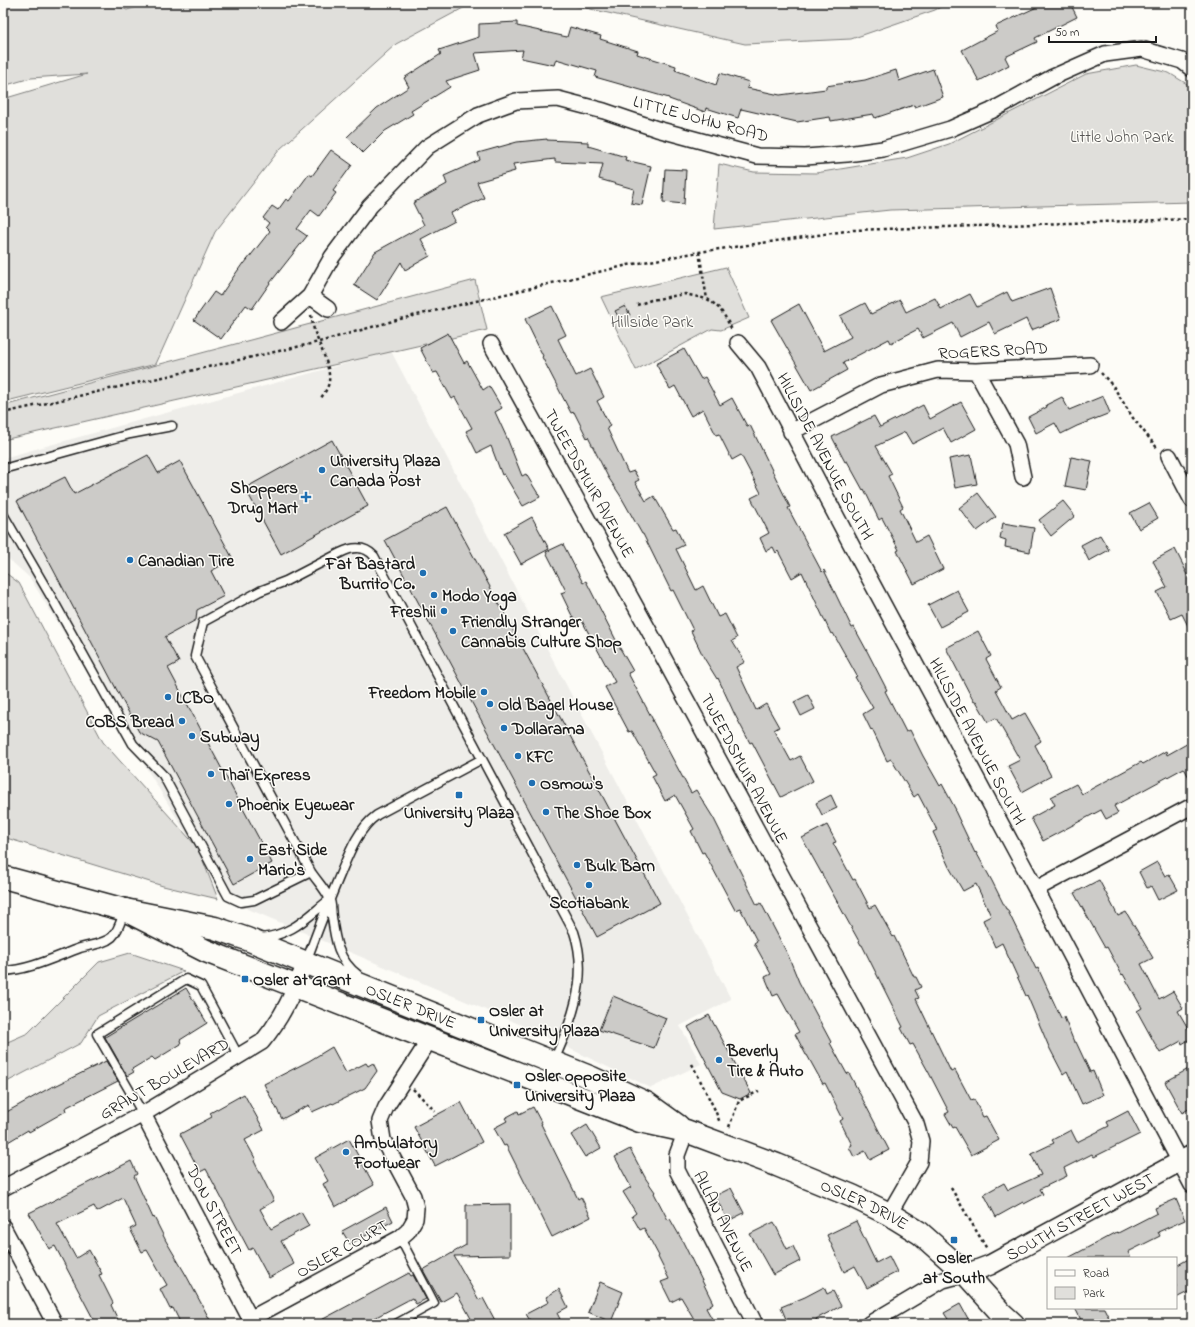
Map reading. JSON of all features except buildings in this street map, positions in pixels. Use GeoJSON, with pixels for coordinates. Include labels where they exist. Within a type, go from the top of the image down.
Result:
{"type":"FeatureCollection","features":[{"type":"Feature","properties":{"kind":"main road","name":"OSLER DRIVE"},"geometry":{"type":"LineString","coordinates":[[3,877],[125,910],[215,928],[553,1061],[646,1103],[686,1131]]}},
{"type":"Feature","properties":{"kind":"main road","name":"OSLER DRIVE"},"geometry":{"type":"LineString","coordinates":[[125,910],[206,951],[430,1040],[640,1121],[686,1131],[777,1165],[852,1196],[889,1214],[920,1233],[966,1274],[1013,1324]]}},
{"type":"Feature","properties":{"kind":"street","name":"LITTLE JOHN ROAD"},"geometry":{"type":"LineString","coordinates":[[281,322],[309,297],[332,257],[370,206],[427,147],[478,115],[516,101],[558,99],[604,111],[658,129],[757,156],[805,158],[883,149],[950,129],[991,111],[1053,77],[1105,54],[1142,48],[1182,61],[1192,69]]}},
{"type":"Feature","properties":{"kind":"street"},"geometry":{"type":"LineString","coordinates":[[309,297],[328,309]]}},
{"type":"Feature","properties":{"kind":"street","name":"HILLSIDE AVENUE SOUTH"},"geometry":{"type":"LineString","coordinates":[[738,343],[758,367],[791,432],[1036,889],[1186,1158],[1192,1185]]}},
{"type":"Feature","properties":{"kind":"street","name":"TWEEDSMUIR AVENUE"},"geometry":{"type":"LineString","coordinates":[[491,344],[652,636],[916,1124],[921,1141],[919,1162],[889,1214]]}},
{"type":"Feature","properties":{"kind":"street","name":"ROGERS ROAD"},"geometry":{"type":"LineString","coordinates":[[791,432],[881,385],[938,370],[976,371],[1090,364]]}},
{"type":"Feature","properties":{"kind":"street"},"geometry":{"type":"LineString","coordinates":[[976,371],[1016,444],[1023,477]]}},
{"type":"Feature","properties":{"kind":"street"},"geometry":{"type":"LineString","coordinates":[[1169,456],[1192,500]]}},
{"type":"Feature","properties":{"kind":"street"},"geometry":{"type":"LineString","coordinates":[[1036,889],[1192,806]]}},
{"type":"Feature","properties":{"kind":"street","name":"GRANT BOULEVARD"},"geometry":{"type":"LineString","coordinates":[[3,1188],[143,1114],[262,1042],[275,1026],[296,986],[305,963]]}},
{"type":"Feature","properties":{"kind":"street","name":"OSLER COURT"},"geometry":{"type":"LineString","coordinates":[[252,1321],[400,1238],[408,1231],[415,1219],[416,1208],[414,1196],[383,1140],[380,1121],[386,1107],[430,1040]]}},
{"type":"Feature","properties":{"kind":"street","name":"DON STREET"},"geometry":{"type":"LineString","coordinates":[[143,1114],[252,1321]]}},
{"type":"Feature","properties":{"kind":"street","name":"ALLAN AVENUE"},"geometry":{"type":"LineString","coordinates":[[686,1131],[677,1155],[677,1170],[755,1324]]}},
{"type":"Feature","properties":{"kind":"street","name":"SOUTH STREET WEST"},"geometry":{"type":"LineString","coordinates":[[966,1274],[990,1264],[1186,1158]]}},
{"type":"Feature","properties":{"kind":"street"},"geometry":{"type":"LineString","coordinates":[[3,1227],[55,1324]]}},
{"type":"Feature","properties":{"kind":"street"},"geometry":{"type":"LineString","coordinates":[[869,1324],[943,1280],[966,1274]]}},
{"type":"Feature","properties":{"kind":"lane"},"geometry":{"type":"LineString","coordinates":[[3,469],[130,434],[172,426]]}},
{"type":"Feature","properties":{"kind":"lane"},"geometry":{"type":"LineString","coordinates":[[3,514],[53,600],[133,744],[162,775],[228,896],[241,902],[254,900],[311,872]]}},
{"type":"Feature","properties":{"kind":"lane"},"geometry":{"type":"LineString","coordinates":[[380,993],[352,971],[342,958],[335,938],[330,899],[311,872],[196,656],[203,622],[260,591],[286,581],[348,549],[363,548],[374,556],[574,932],[581,968],[577,996],[568,1028],[544,1083]]}},
{"type":"Feature","properties":{"kind":"lane"},"geometry":{"type":"LineString","coordinates":[[305,963],[354,843],[364,827],[371,819],[386,810],[482,759]]}},
{"type":"Feature","properties":{"kind":"lane"},"geometry":{"type":"LineString","coordinates":[[247,940],[281,935],[294,929],[330,899]]}},
{"type":"Feature","properties":{"kind":"lane"},"geometry":{"type":"LineString","coordinates":[[3,971],[24,968],[101,943],[112,937],[119,927],[125,910]]}},
{"type":"Feature","properties":{"kind":"lane"},"geometry":{"type":"LineString","coordinates":[[143,1114],[97,1034],[186,979],[201,986],[238,1057]]}},
{"type":"Feature","properties":{"kind":"lane"},"geometry":{"type":"LineString","coordinates":[[396,1324],[434,1303],[400,1238]]}},
{"type":"Feature","properties":{"kind":"path"},"geometry":{"type":"LineString","coordinates":[[3,413],[320,342],[400,319],[628,265],[699,252],[853,230],[1192,219]]}},
{"type":"Feature","properties":{"kind":"path"},"geometry":{"type":"LineString","coordinates":[[699,252],[707,299]]}},
{"type":"Feature","properties":{"kind":"path"},"geometry":{"type":"LineString","coordinates":[[637,305],[651,300],[685,294],[707,299],[717,305],[725,316],[738,343]]}},
{"type":"Feature","properties":{"kind":"path"},"geometry":{"type":"LineString","coordinates":[[309,297],[314,331],[320,342],[328,373],[329,383],[326,391],[320,399]]}},
{"type":"Feature","properties":{"kind":"path"},"geometry":{"type":"LineString","coordinates":[[1090,364],[1113,386],[1133,418],[1163,456],[1169,456]]}},
{"type":"Feature","properties":{"kind":"path"},"geometry":{"type":"LineString","coordinates":[[692,1064],[720,1123]]}},
{"type":"Feature","properties":{"kind":"path"},"geometry":{"type":"LineString","coordinates":[[404,1080],[425,1099],[435,1111]]}},
{"type":"Feature","properties":{"kind":"path"},"geometry":{"type":"LineString","coordinates":[[729,1127],[739,1101],[759,1091]]}},
{"type":"Feature","properties":{"kind":"path"},"geometry":{"type":"LineString","coordinates":[[951,1188],[988,1249]]}},
{"type":"Feature","properties":{"kind":"shaded area","name":"University Plaza"},"geometry":{"type":"Polygon","coordinates":[[[391,351],[731,999],[680,1026],[701,1064],[651,1088],[519,1024],[227,900],[30,578],[3,554],[3,458],[391,351]]]}},
{"type":"Feature","properties":{"kind":"green space"},"geometry":{"type":"Polygon","coordinates":[[[3,3],[109,3],[127,10],[151,3],[489,3],[465,7],[396,44],[280,149],[215,232],[156,364],[3,402],[3,99],[87,74],[31,78],[3,86],[3,3]]]}},
{"type":"Feature","properties":{"kind":"green space"},"geometry":{"type":"Polygon","coordinates":[[[564,3],[948,3],[935,10],[851,39],[745,44],[564,3]]]}},
{"type":"Feature","properties":{"kind":"green space","name":"Little John Park"},"geometry":{"type":"Polygon","coordinates":[[[1136,65],[1169,73],[1192,87],[1192,202],[890,210],[714,229],[719,164],[754,172],[816,173],[907,158],[949,144],[1086,74],[1136,65]]]}},
{"type":"Feature","properties":{"kind":"green space","name":"Hillside Park"},"geometry":{"type":"Polygon","coordinates":[[[726,267],[749,318],[721,330],[712,329],[636,370],[601,297],[726,267]]]}},
{"type":"Feature","properties":{"kind":"green space"},"geometry":{"type":"Polygon","coordinates":[[[475,280],[487,330],[3,440],[3,406],[475,280]]]}},
{"type":"Feature","properties":{"kind":"green space"},"geometry":{"type":"Polygon","coordinates":[[[3,571],[19,583],[103,742],[198,848],[218,899],[163,886],[3,837],[3,571]]]}},
{"type":"Feature","properties":{"kind":"green space"},"geometry":{"type":"Polygon","coordinates":[[[130,953],[184,971],[98,1016],[81,1043],[3,1084],[3,1044],[28,1033],[99,962],[130,953]]]}},
{"type":"Feature","properties":{"kind":"place","name":"University Plaza Canada Post"},"geometry":{"type":"Point","coordinates":[322,470]}},
{"type":"Feature","properties":{"kind":"place","name":"Shoppers Drug Mart"},"geometry":{"type":"Point","coordinates":[306,497]}},
{"type":"Feature","properties":{"kind":"place","name":"Canadian Tire"},"geometry":{"type":"Point","coordinates":[130,560]}},
{"type":"Feature","properties":{"kind":"place","name":"Fat Bastard Burrito Co."},"geometry":{"type":"Point","coordinates":[423,573]}},
{"type":"Feature","properties":{"kind":"place","name":"Modo Yoga"},"geometry":{"type":"Point","coordinates":[434,595]}},
{"type":"Feature","properties":{"kind":"place","name":"Freshii"},"geometry":{"type":"Point","coordinates":[444,611]}},
{"type":"Feature","properties":{"kind":"place","name":"Friendly Stranger Cannabis Culture Shop"},"geometry":{"type":"Point","coordinates":[453,631]}},
{"type":"Feature","properties":{"kind":"place","name":"Freedom Mobile"},"geometry":{"type":"Point","coordinates":[484,692]}},
{"type":"Feature","properties":{"kind":"place","name":"LCBO"},"geometry":{"type":"Point","coordinates":[168,697]}},
{"type":"Feature","properties":{"kind":"place","name":"Old Bagel House"},"geometry":{"type":"Point","coordinates":[490,704]}},
{"type":"Feature","properties":{"kind":"place","name":"COBS Bread"},"geometry":{"type":"Point","coordinates":[182,721]}},
{"type":"Feature","properties":{"kind":"place","name":"Dollarama"},"geometry":{"type":"Point","coordinates":[504,728]}},
{"type":"Feature","properties":{"kind":"place","name":"Subway"},"geometry":{"type":"Point","coordinates":[192,736]}},
{"type":"Feature","properties":{"kind":"place","name":"KFC"},"geometry":{"type":"Point","coordinates":[518,756]}},
{"type":"Feature","properties":{"kind":"place","name":"Thaï Express"},"geometry":{"type":"Point","coordinates":[211,774]}},
{"type":"Feature","properties":{"kind":"place","name":"Osmow's"},"geometry":{"type":"Point","coordinates":[532,783]}},
{"type":"Feature","properties":{"kind":"place","name":"University Plaza"},"geometry":{"type":"Point","coordinates":[459,795]}},
{"type":"Feature","properties":{"kind":"place","name":"Phoenix Eyewear"},"geometry":{"type":"Point","coordinates":[229,804]}},
{"type":"Feature","properties":{"kind":"place","name":"The Shoe Box"},"geometry":{"type":"Point","coordinates":[546,812]}},
{"type":"Feature","properties":{"kind":"place","name":"East Side Mario's"},"geometry":{"type":"Point","coordinates":[250,859]}},
{"type":"Feature","properties":{"kind":"place","name":"Bulk Barn"},"geometry":{"type":"Point","coordinates":[577,865]}},
{"type":"Feature","properties":{"kind":"place","name":"Scotiabank"},"geometry":{"type":"Point","coordinates":[589,885]}},
{"type":"Feature","properties":{"kind":"place","name":"Osler at Grant"},"geometry":{"type":"Point","coordinates":[245,979]}},
{"type":"Feature","properties":{"kind":"place","name":"Osler at University Plaza"},"geometry":{"type":"Point","coordinates":[481,1020]}},
{"type":"Feature","properties":{"kind":"place","name":"Beverly Tire & Auto"},"geometry":{"type":"Point","coordinates":[719,1060]}},
{"type":"Feature","properties":{"kind":"place","name":"Osler opposite University Plaza"},"geometry":{"type":"Point","coordinates":[517,1085]}},
{"type":"Feature","properties":{"kind":"place","name":"Ambulatory Footwear"},"geometry":{"type":"Point","coordinates":[346,1152]}},
{"type":"Feature","properties":{"kind":"place","name":"Osler at South"},"geometry":{"type":"Point","coordinates":[954,1240]}}]}
